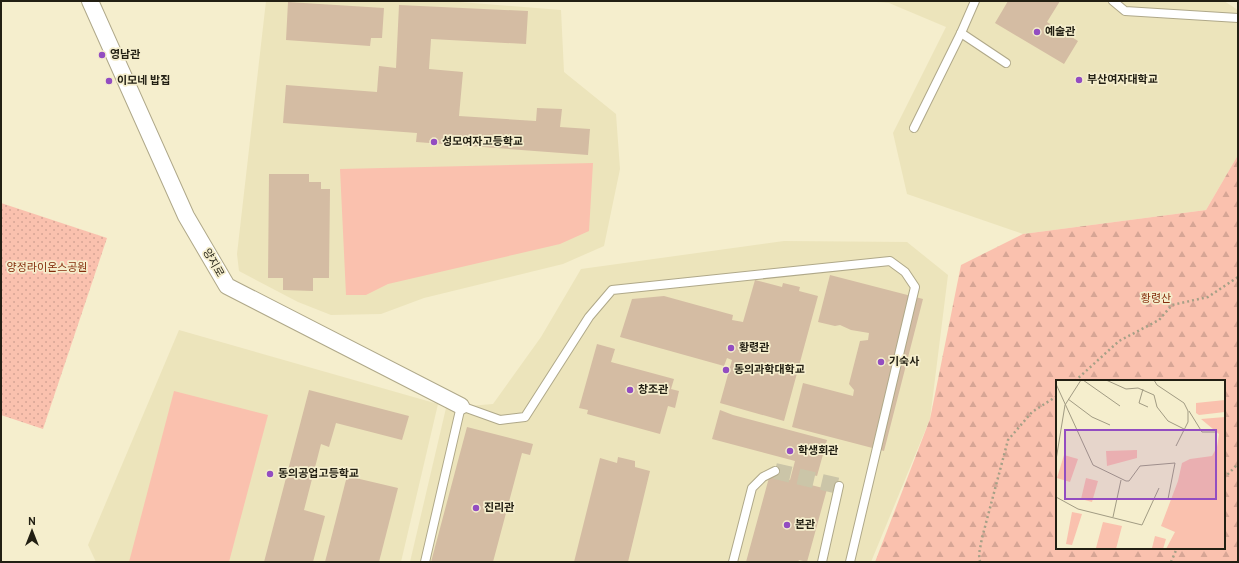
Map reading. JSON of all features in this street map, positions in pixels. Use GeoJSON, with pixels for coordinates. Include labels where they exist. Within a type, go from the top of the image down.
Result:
{"type":"FeatureCollection","features":[{"type":"Feature","properties":{"kind":"street","name":"양지로"},"geometry":{"type":"LineString","coordinates":[[90,1],[186,216],[227,286],[460,406]]}},
{"type":"Feature","properties":{"kind":"lane"},"geometry":{"type":"LineString","coordinates":[[914,128],[961,33],[975,1]]}},
{"type":"Feature","properties":{"kind":"lane"},"geometry":{"type":"LineString","coordinates":[[1113,1],[1126,11],[1238,18]]}},
{"type":"Feature","properties":{"kind":"lane"},"geometry":{"type":"LineString","coordinates":[[961,33],[1006,63]]}},
{"type":"Feature","properties":{"kind":"lane"},"geometry":{"type":"LineString","coordinates":[[425,562],[460,406],[500,420],[525,417],[589,318],[612,290],[890,261],[905,272],[916,287],[850,562]]}},
{"type":"Feature","properties":{"kind":"lane"},"geometry":{"type":"LineString","coordinates":[[732,562],[752,488],[763,477],[775,471]]}},
{"type":"Feature","properties":{"kind":"lane"},"geometry":{"type":"LineString","coordinates":[[822,562],[839,486]]}},
{"type":"Feature","properties":{"kind":"path"},"geometry":{"type":"LineString","coordinates":[[1076,380],[1119,341],[1159,320],[1172,305],[1208,296],[1238,277]]}},
{"type":"Feature","properties":{"kind":"path"},"geometry":{"type":"LineString","coordinates":[[980,562],[979,554],[982,538],[1008,440],[1032,412],[1056,397]]}},
{"type":"Feature","properties":{"kind":"path"},"geometry":{"type":"LineString","coordinates":[[1225,477],[1238,464]]}},
{"type":"Feature","properties":{"kind":"path"},"geometry":{"type":"LineString","coordinates":[[1171,562],[1177,549]]}},
{"type":"Feature","properties":{"kind":"shaded area","name":"성모여자고등학교"},"geometry":{"type":"Polygon","coordinates":[[[266,1],[448,1],[561,10],[564,72],[616,114],[620,169],[604,246],[563,264],[424,298],[381,314],[331,315],[298,302],[239,271],[237,254],[266,1]]]}},
{"type":"Feature","properties":{"kind":"shaded area","name":"부산여자대학교"},"geometry":{"type":"Polygon","coordinates":[[[864,1],[1224,1],[1238,10],[1238,155],[1206,210],[1023,234],[907,194],[893,133],[946,27],[889,3],[864,1]]]}},
{"type":"Feature","properties":{"kind":"shaded area","name":"동의과학대학교"},"geometry":{"type":"Polygon","coordinates":[[[784,241],[907,242],[948,275],[930,419],[871,562],[410,562],[446,408],[493,404],[541,337],[581,269],[784,241]]]}},
{"type":"Feature","properties":{"kind":"shaded area","name":"동의공업고등학교"},"geometry":{"type":"Polygon","coordinates":[[[179,330],[438,404],[401,562],[96,562],[88,545],[179,330]]]}},
{"type":"Feature","properties":{"kind":"green space","name":"황령산"},"geometry":{"type":"Polygon","coordinates":[[[1238,155],[1238,562],[875,562],[930,419],[961,265],[1023,234],[1206,210],[1238,155]]]}},
{"type":"Feature","properties":{"kind":"green space"},"geometry":{"type":"Polygon","coordinates":[[[593,163],[589,231],[560,244],[388,284],[366,295],[346,295],[340,169],[593,163]]]}},
{"type":"Feature","properties":{"kind":"green space","name":"양정라이온스공원"},"geometry":{"type":"Polygon","coordinates":[[[1,203],[107,238],[43,429],[1,415],[1,203]]]}},
{"type":"Feature","properties":{"kind":"green space"},"geometry":{"type":"Polygon","coordinates":[[[174,391],[268,415],[229,562],[129,562],[174,391]]]}},
{"type":"Feature","properties":{"kind":"building","name":"예술관"},"geometry":{"type":"Polygon","coordinates":[[[1008,1],[1060,1],[1047,22],[1078,41],[1064,64],[995,23],[1008,1]]]}},
{"type":"Feature","properties":{"kind":"building"},"geometry":{"type":"Polygon","coordinates":[[[288,2],[384,8],[382,38],[371,38],[370,46],[286,40],[288,2]]]}},
{"type":"Feature","properties":{"kind":"building"},"geometry":{"type":"Polygon","coordinates":[[[399,5],[528,11],[526,44],[431,39],[429,69],[463,72],[459,116],[536,121],[537,108],[562,109],[560,127],[590,129],[588,155],[416,142],[417,133],[283,123],[286,85],[377,92],[379,66],[396,68],[399,5]]]}},
{"type":"Feature","properties":{"kind":"building"},"geometry":{"type":"Polygon","coordinates":[[[269,174],[309,174],[309,182],[321,182],[321,189],[330,189],[329,278],[313,278],[313,291],[283,290],[283,278],[268,278],[269,174]]]}},
{"type":"Feature","properties":{"kind":"building","name":"기숙사"},"geometry":{"type":"Polygon","coordinates":[[[830,275],[923,299],[884,451],[792,427],[803,383],[853,396],[854,390],[849,384],[860,341],[868,340],[869,333],[851,330],[840,325],[835,326],[818,322],[830,275]]]}},
{"type":"Feature","properties":{"kind":"building","name":"황령관"},"geometry":{"type":"Polygon","coordinates":[[[755,280],[782,287],[783,283],[800,287],[799,291],[818,296],[784,421],[720,403],[732,360],[727,358],[724,366],[620,337],[632,299],[664,296],[733,315],[732,320],[743,322],[755,280]]]}},
{"type":"Feature","properties":{"kind":"building","name":"창조관"},"geometry":{"type":"Polygon","coordinates":[[[597,344],[615,349],[611,362],[674,379],[671,389],[679,391],[675,408],[668,406],[660,434],[587,414],[588,410],[579,408],[597,344]]]}},
{"type":"Feature","properties":{"kind":"building"},"geometry":{"type":"Polygon","coordinates":[[[309,390],[409,416],[402,440],[336,423],[329,447],[321,444],[304,510],[325,516],[313,562],[264,562],[309,390]]]}},
{"type":"Feature","properties":{"kind":"building"},"geometry":{"type":"Polygon","coordinates":[[[720,410],[733,415],[827,440],[817,476],[806,473],[803,483],[827,489],[807,562],[799,560],[798,562],[746,562],[770,474],[790,480],[795,461],[712,439],[720,410]]]}},
{"type":"Feature","properties":{"kind":"building","name":"진리관"},"geometry":{"type":"Polygon","coordinates":[[[467,427],[533,444],[530,455],[522,453],[493,562],[431,562],[467,427]]]}},
{"type":"Feature","properties":{"kind":"building"},"geometry":{"type":"Polygon","coordinates":[[[618,457],[635,461],[635,467],[650,471],[628,562],[574,562],[600,458],[617,463],[618,457]]]}},
{"type":"Feature","properties":{"kind":"building"},"geometry":{"type":"Polygon","coordinates":[[[347,476],[398,488],[379,562],[325,562],[347,476]]]}},
{"type":"Feature","properties":{"kind":"tunnel"},"geometry":{"type":"LineString","coordinates":[[775,471],[839,486]]}},
{"type":"Feature","properties":{"kind":"place","name":"예술관"},"geometry":{"type":"Point","coordinates":[1037,32]}},
{"type":"Feature","properties":{"kind":"place","name":"영남관"},"geometry":{"type":"Point","coordinates":[102,55]}},
{"type":"Feature","properties":{"kind":"place","name":"부산여자대학교"},"geometry":{"type":"Point","coordinates":[1079,80]}},
{"type":"Feature","properties":{"kind":"place","name":"이모네 밥집"},"geometry":{"type":"Point","coordinates":[109,81]}},
{"type":"Feature","properties":{"kind":"place","name":"성모여자고등학교"},"geometry":{"type":"Point","coordinates":[434,142]}},
{"type":"Feature","properties":{"kind":"place","name":"황령관"},"geometry":{"type":"Point","coordinates":[731,348]}},
{"type":"Feature","properties":{"kind":"place","name":"기숙사"},"geometry":{"type":"Point","coordinates":[881,362]}},
{"type":"Feature","properties":{"kind":"place","name":"동의과학대학교"},"geometry":{"type":"Point","coordinates":[726,370]}},
{"type":"Feature","properties":{"kind":"place","name":"창조관"},"geometry":{"type":"Point","coordinates":[630,390]}},
{"type":"Feature","properties":{"kind":"place","name":"학생회관"},"geometry":{"type":"Point","coordinates":[790,451]}},
{"type":"Feature","properties":{"kind":"place","name":"동의공업고등학교"},"geometry":{"type":"Point","coordinates":[270,474]}},
{"type":"Feature","properties":{"kind":"place","name":"진리관"},"geometry":{"type":"Point","coordinates":[476,508]}},
{"type":"Feature","properties":{"kind":"place","name":"본관"},"geometry":{"type":"Point","coordinates":[787,525]}}]}
